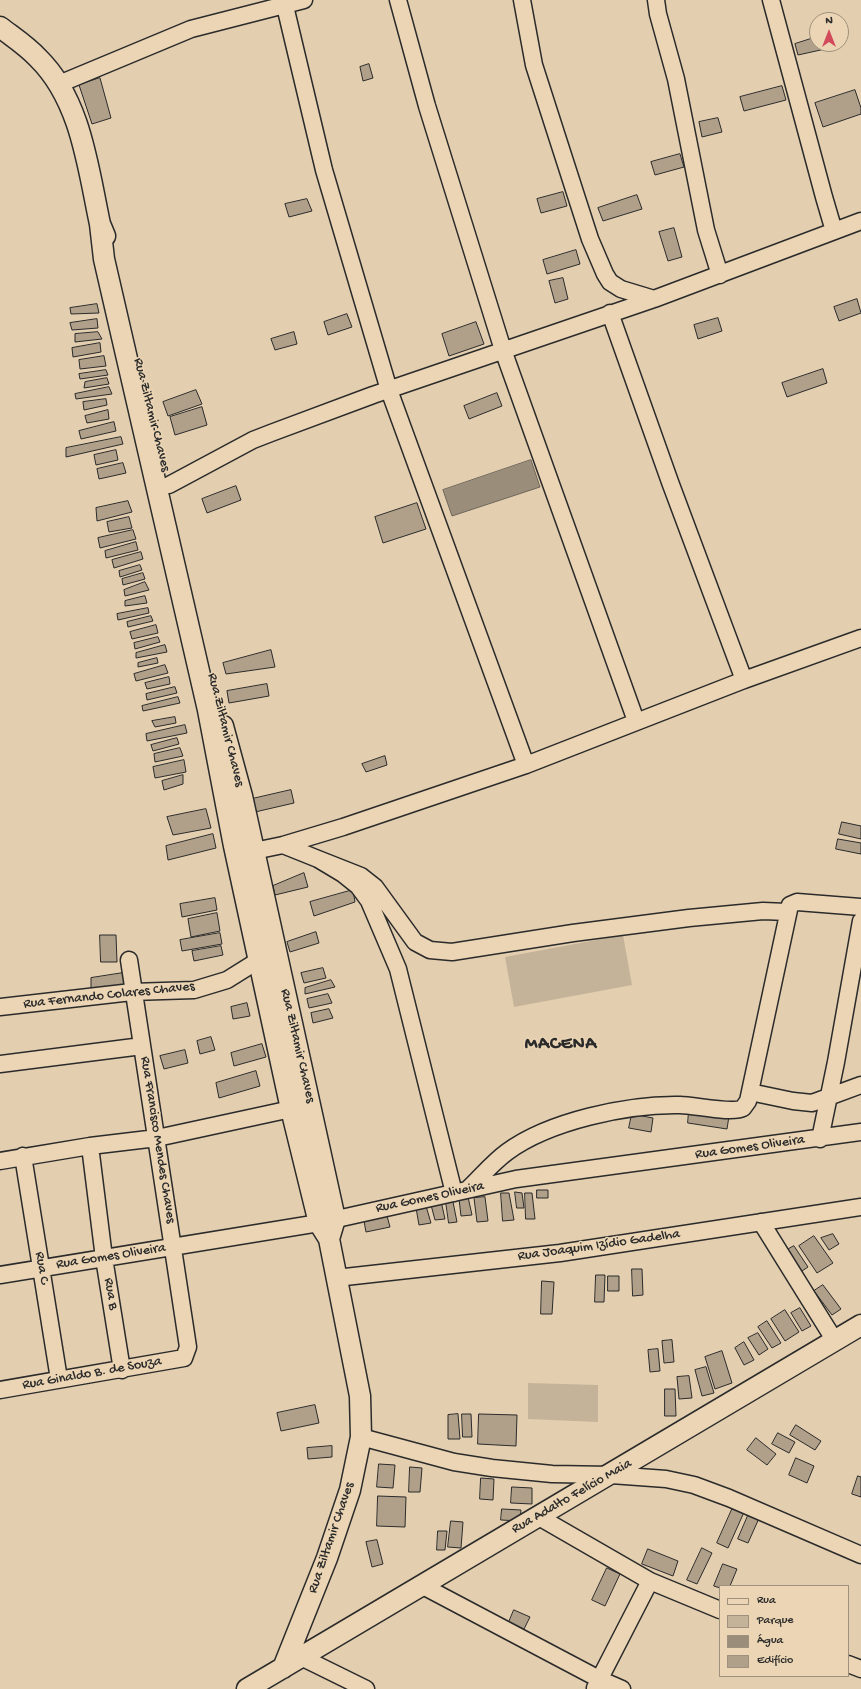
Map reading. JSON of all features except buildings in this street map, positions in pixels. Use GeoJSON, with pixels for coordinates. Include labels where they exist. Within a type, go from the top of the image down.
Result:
{"type":"FeatureCollection","features":[{"type":"Feature","properties":{"kind":"street"},"geometry":{"type":"LineString","coordinates":[[59,84],[191,29],[304,0]]}},
{"type":"Feature","properties":{"kind":"street"},"geometry":{"type":"LineString","coordinates":[[398,0],[427,106],[503,350],[636,721]]}},
{"type":"Feature","properties":{"kind":"street"},"geometry":{"type":"LineString","coordinates":[[522,0],[534,65],[590,239],[604,274],[610,282],[621,289],[654,299]]}},
{"type":"Feature","properties":{"kind":"street"},"geometry":{"type":"LineString","coordinates":[[656,0],[658,14],[676,79],[706,230],[720,275]]}},
{"type":"Feature","properties":{"kind":"street"},"geometry":{"type":"LineString","coordinates":[[772,0],[834,231]]}},
{"type":"Feature","properties":{"kind":"street"},"geometry":{"type":"LineString","coordinates":[[285,6],[324,170],[389,390],[526,766]]}},
{"type":"Feature","properties":{"kind":"street","name":"Rua Ziltamir Chaves"},"geometry":{"type":"LineString","coordinates":[[0,27],[39,58],[59,84],[69,104],[81,141],[100,224],[104,259],[224,733],[259,960],[291,1109],[328,1227]]}},
{"type":"Feature","properties":{"kind":"street"},"geometry":{"type":"LineString","coordinates":[[169,484],[253,440],[389,390],[654,299],[861,220]]}},
{"type":"Feature","properties":{"kind":"street","name":"Rua Ziltamir Chaves"},"geometry":{"type":"LineString","coordinates":[[100,224],[108,244],[169,484],[178,554]]}},
{"type":"Feature","properties":{"kind":"street"},"geometry":{"type":"LineString","coordinates":[[610,313],[667,475],[744,680]]}},
{"type":"Feature","properties":{"kind":"street"},"geometry":{"type":"LineString","coordinates":[[254,851],[283,845],[526,766],[636,721],[861,638]]}},
{"type":"Feature","properties":{"kind":"street","name":"Rua Ziltamir Chaves"},"geometry":{"type":"LineString","coordinates":[[233,799],[254,851],[360,1396],[361,1437],[350,1490],[327,1558],[283,1668]]}},
{"type":"Feature","properties":{"kind":"street"},"geometry":{"type":"LineString","coordinates":[[283,845],[361,876],[375,887],[415,942],[430,950],[452,952],[573,933],[689,918],[763,911],[788,912]]}},
{"type":"Feature","properties":{"kind":"street"},"geometry":{"type":"LineString","coordinates":[[318,860],[343,874],[358,886],[370,901],[398,969],[461,1191],[506,1153],[526,1140],[584,1118],[637,1106],[681,1105],[740,1110],[748,1100],[750,1092],[790,905],[796,902],[861,908]]}},
{"type":"Feature","properties":{"kind":"street"},"geometry":{"type":"LineString","coordinates":[[820,1139],[861,921]]}},
{"type":"Feature","properties":{"kind":"street","name":"Rua Francisco Mendes Chaves"},"geometry":{"type":"LineString","coordinates":[[129,960],[132,992],[157,1138],[188,1347],[184,1358]]}},
{"type":"Feature","properties":{"kind":"street","name":"Rua Fernando Colares Chaves"},"geometry":{"type":"LineString","coordinates":[[0,1007],[132,992],[194,990],[227,980],[259,960]]}},
{"type":"Feature","properties":{"kind":"street"},"geometry":{"type":"LineString","coordinates":[[0,1064],[142,1046]]}},
{"type":"Feature","properties":{"kind":"street"},"geometry":{"type":"LineString","coordinates":[[750,1092],[799,1102],[812,1103],[861,1085]]}},
{"type":"Feature","properties":{"kind":"street"},"geometry":{"type":"LineString","coordinates":[[0,1161],[90,1146],[157,1138],[291,1109]]}},
{"type":"Feature","properties":{"kind":"street","name":"Rua Gomes Oliveira"},"geometry":{"type":"LineString","coordinates":[[0,1275],[104,1258],[328,1227],[461,1191],[516,1179],[820,1139],[861,1132]]}},
{"type":"Feature","properties":{"kind":"street","name":"Rua B"},"geometry":{"type":"LineString","coordinates":[[90,1146],[104,1258],[122,1370]]}},
{"type":"Feature","properties":{"kind":"street","name":"Rua C"},"geometry":{"type":"LineString","coordinates":[[23,1156],[59,1379]]}},
{"type":"Feature","properties":{"kind":"street","name":"Rua Joaquim Izídio Gadelha"},"geometry":{"type":"LineString","coordinates":[[336,1278],[560,1253],[861,1207]]}},
{"type":"Feature","properties":{"kind":"street"},"geometry":{"type":"LineString","coordinates":[[761,1222],[835,1341]]}},
{"type":"Feature","properties":{"kind":"street","name":"Rua Adalto Felício Maia"},"geometry":{"type":"LineString","coordinates":[[246,1689],[421,1585],[611,1475],[861,1325]]}},
{"type":"Feature","properties":{"kind":"street","name":"Rua Ginaldo B. de Souza"},"geometry":{"type":"LineString","coordinates":[[0,1390],[184,1358]]}},
{"type":"Feature","properties":{"kind":"street"},"geometry":{"type":"LineString","coordinates":[[361,1437],[454,1462],[492,1468],[552,1474],[611,1475],[666,1479],[694,1485],[729,1498],[861,1555]]}},
{"type":"Feature","properties":{"kind":"street"},"geometry":{"type":"LineString","coordinates":[[538,1517],[650,1581],[719,1610]]}},
{"type":"Feature","properties":{"kind":"street"},"geometry":{"type":"LineString","coordinates":[[597,1684],[650,1581]]}},
{"type":"Feature","properties":{"kind":"street"},"geometry":{"type":"LineString","coordinates":[[421,1585],[597,1684],[622,1689]]}},
{"type":"Feature","properties":{"kind":"street"},"geometry":{"type":"LineString","coordinates":[[301,1657],[366,1689]]}},
{"type":"Feature","properties":{"kind":"street"},"geometry":{"type":"LineString","coordinates":[[849,1664],[861,1669]]}},
{"type":"Feature","properties":{"kind":"green space"},"geometry":{"type":"Polygon","coordinates":[[[623,935],[632,985],[514,1007],[505,957],[623,935]]]}},
{"type":"Feature","properties":{"kind":"green space"},"geometry":{"type":"Polygon","coordinates":[[[528,1383],[598,1385],[598,1422],[528,1419],[528,1383]]]}},
{"type":"Feature","properties":{"kind":"water"},"geometry":{"type":"Polygon","coordinates":[[[531,460],[540,487],[452,516],[443,490],[531,460]]]}},
{"type":"Feature","properties":{"kind":"district","name":"MACENA"},"geometry":{"type":"Point","coordinates":[561,1045]}}]}
